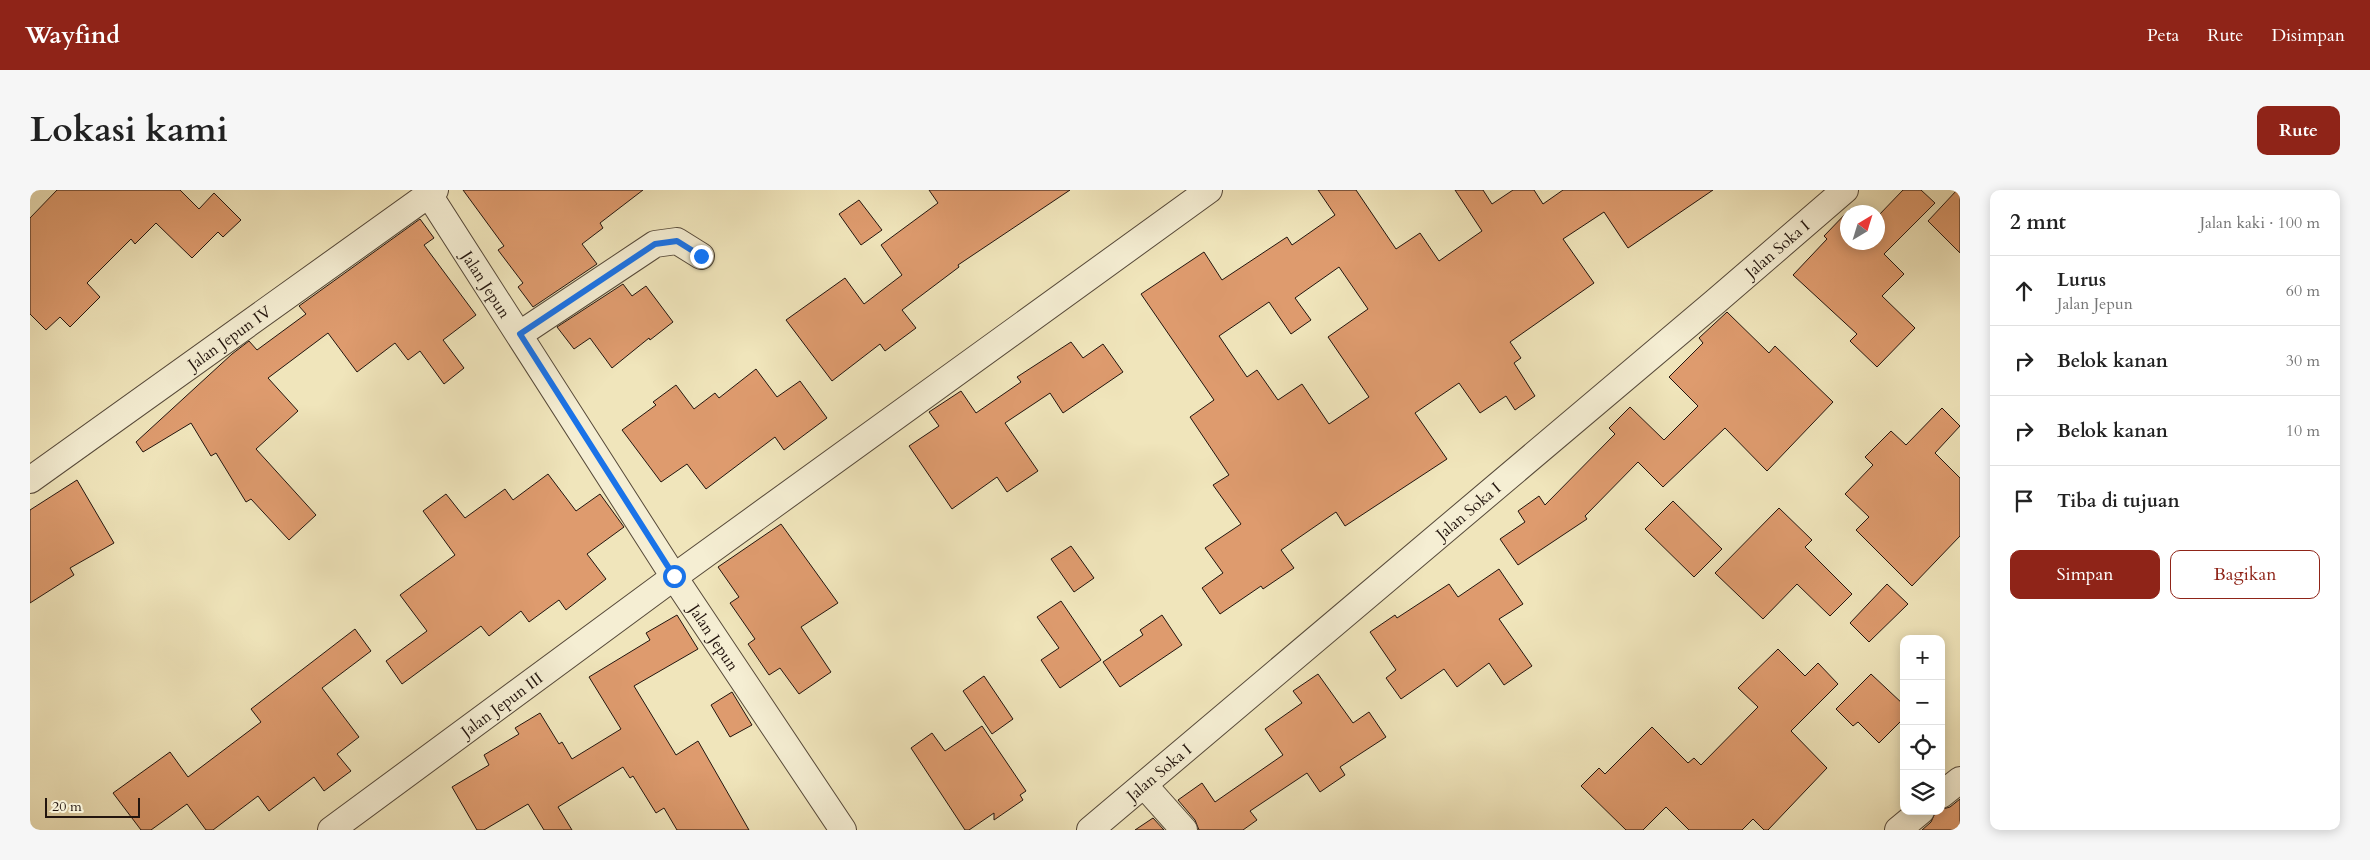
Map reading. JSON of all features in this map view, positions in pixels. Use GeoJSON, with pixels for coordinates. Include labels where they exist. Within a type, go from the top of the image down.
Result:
{"type":"FeatureCollection","features":[{"type":"Feature","properties":{"kind":"street","name":"Jalan Jepun III"},"geometry":{"type":"LineString","coordinates":[[331,830],[674,576],[1209,190]]}},
{"type":"Feature","properties":{"kind":"street","name":"Jalan Soka I"},"geometry":{"type":"LineString","coordinates":[[1090,830],[1708,309],[1845,190]]}},
{"type":"Feature","properties":{"kind":"street","name":"Jalan Jepun"},"geometry":{"type":"LineString","coordinates":[[430,191],[674,576],[843,830]]}},
{"type":"Feature","properties":{"kind":"street","name":"Jalan Jepun IV"},"geometry":{"type":"LineString","coordinates":[[30,480],[430,191]]}},
{"type":"Feature","properties":{"kind":"street"},"geometry":{"type":"LineString","coordinates":[[520,334],[655,244],[677,241],[701,256]]}},
{"type":"Feature","properties":{"kind":"street"},"geometry":{"type":"LineString","coordinates":[[1945,792],[1960,780]]}},
{"type":"Feature","properties":{"kind":"street"},"geometry":{"type":"LineString","coordinates":[[1144,785],[1184,830]]}},
{"type":"Feature","properties":{"kind":"street"},"geometry":{"type":"LineString","coordinates":[[1898,830],[1916,815]]}},
{"type":"Feature","properties":{"kind":"building"},"geometry":{"type":"Polygon","coordinates":[[[57,190],[180,190],[199,209],[214,193],[241,220],[223,237],[218,232],[192,258],[156,223],[135,244],[131,239],[87,283],[100,297],[70,327],[60,317],[46,330],[30,314],[30,218],[57,190]]]}},
{"type":"Feature","properties":{"kind":"building"},"geometry":{"type":"Polygon","coordinates":[[[463,190],[643,190],[600,223],[603,228],[582,244],[597,264],[533,307],[518,287],[523,283],[498,250],[504,246],[463,190]]]}},
{"type":"Feature","properties":{"kind":"building"},"geometry":{"type":"Polygon","coordinates":[[[929,190],[1070,190],[958,265],[959,267],[902,310],[916,328],[885,351],[880,344],[832,381],[786,320],[845,278],[864,304],[902,275],[881,245],[938,203],[929,190]]]}},
{"type":"Feature","properties":{"kind":"building"},"geometry":{"type":"Polygon","coordinates":[[[1318,190],[1356,190],[1396,249],[1420,233],[1439,261],[1482,231],[1455,190],[1483,190],[1492,204],[1513,190],[1534,190],[1543,204],[1563,190],[1713,190],[1628,248],[1604,212],[1563,239],[1594,283],[1510,342],[1521,358],[1514,363],[1535,396],[1515,410],[1506,396],[1480,413],[1459,383],[1415,413],[1447,459],[1345,526],[1336,512],[1281,550],[1294,568],[1263,589],[1261,586],[1220,614],[1202,588],[1223,573],[1205,548],[1241,524],[1213,485],[1229,475],[1190,417],[1214,400],[1141,294],[1204,252],[1222,280],[1287,237],[1292,245],[1335,215],[1318,190]],[[1339,267],[1295,298],[1311,320],[1291,334],[1269,302],[1219,336],[1247,377],[1257,370],[1278,400],[1302,384],[1329,424],[1369,397],[1328,337],[1368,309],[1339,267]]]}},
{"type":"Feature","properties":{"kind":"building"},"geometry":{"type":"Polygon","coordinates":[[[1903,190],[1921,190],[1935,203],[1884,254],[1904,274],[1882,296],[1915,328],[1877,367],[1850,341],[1857,334],[1793,275],[1827,239],[1824,236],[1840,219],[1840,250],[1885,250],[1885,209],[1903,190]]]}},
{"type":"Feature","properties":{"kind":"building"},"geometry":{"type":"Polygon","coordinates":[[[1957,190],[1960,190],[1960,253],[1928,221],[1957,190]]]}},
{"type":"Feature","properties":{"kind":"building"},"geometry":{"type":"Polygon","coordinates":[[[859,200],[882,230],[861,245],[839,214],[859,200]]]}},
{"type":"Feature","properties":{"kind":"building"},"geometry":{"type":"Polygon","coordinates":[[[420,219],[434,238],[424,245],[476,315],[443,340],[464,368],[444,384],[420,351],[408,360],[395,343],[357,372],[328,333],[268,378],[298,411],[256,449],[316,515],[289,540],[251,499],[246,502],[216,453],[211,456],[191,423],[143,452],[136,442],[232,354],[249,341],[257,350],[306,314],[299,306],[420,219]]]}},
{"type":"Feature","properties":{"kind":"building"},"geometry":{"type":"Polygon","coordinates":[[[623,284],[632,296],[646,286],[673,322],[650,340],[649,338],[612,368],[590,338],[574,349],[557,327],[623,284]]]}},
{"type":"Feature","properties":{"kind":"building"},"geometry":{"type":"Polygon","coordinates":[[[1727,312],[1769,353],[1775,346],[1833,402],[1767,471],[1725,428],[1663,487],[1638,462],[1585,516],[1587,519],[1518,565],[1500,539],[1525,522],[1518,511],[1539,496],[1545,505],[1615,434],[1609,428],[1630,407],[1664,440],[1698,406],[1669,377],[1703,343],[1699,338],[1727,312]]]}},
{"type":"Feature","properties":{"kind":"building"},"geometry":{"type":"Polygon","coordinates":[[[1071,342],[1083,358],[1103,344],[1123,372],[1063,413],[1050,393],[1005,423],[1038,471],[1007,492],[997,477],[952,509],[909,446],[939,426],[929,412],[961,391],[976,413],[1021,382],[1017,377],[1071,342]]]}},
{"type":"Feature","properties":{"kind":"building"},"geometry":{"type":"Polygon","coordinates":[[[756,369],[777,397],[800,381],[827,418],[784,450],[775,437],[706,489],[687,464],[661,482],[622,430],[656,405],[653,402],[676,385],[694,409],[715,393],[719,398],[756,369]]]}},
{"type":"Feature","properties":{"kind":"building"},"geometry":{"type":"Polygon","coordinates":[[[1942,408],[1960,426],[1935,453],[1960,478],[1960,536],[1912,586],[1856,530],[1869,517],[1845,494],[1873,465],[1865,457],[1891,431],[1906,445],[1942,408]]]}},
{"type":"Feature","properties":{"kind":"building"},"geometry":{"type":"Polygon","coordinates":[[[548,474],[576,511],[600,494],[624,527],[587,554],[606,579],[566,610],[559,600],[529,622],[521,611],[489,636],[481,626],[402,684],[386,661],[427,631],[400,595],[455,555],[423,511],[446,494],[465,518],[505,489],[513,500],[548,474]]]}},
{"type":"Feature","properties":{"kind":"building"},"geometry":{"type":"Polygon","coordinates":[[[77,480],[114,543],[70,568],[74,575],[30,603],[30,510],[77,480]]]}},
{"type":"Feature","properties":{"kind":"building"},"geometry":{"type":"Polygon","coordinates":[[[1673,501],[1722,549],[1694,577],[1645,529],[1673,501]]]}},
{"type":"Feature","properties":{"kind":"building"},"geometry":{"type":"Polygon","coordinates":[[[1779,508],[1812,540],[1805,547],[1852,594],[1830,616],[1797,584],[1763,619],[1715,573],[1779,508]]]}},
{"type":"Feature","properties":{"kind":"building"},"geometry":{"type":"Polygon","coordinates":[[[781,524],[838,603],[801,627],[831,672],[799,694],[780,668],[769,675],[748,644],[755,639],[730,603],[739,597],[718,567],[781,524]]]}},
{"type":"Feature","properties":{"kind":"building"},"geometry":{"type":"Polygon","coordinates":[[[1071,546],[1094,578],[1074,592],[1051,559],[1071,546]]]}},
{"type":"Feature","properties":{"kind":"building"},"geometry":{"type":"Polygon","coordinates":[[[1499,569],[1523,604],[1499,619],[1532,666],[1504,685],[1489,663],[1457,687],[1444,669],[1401,699],[1386,678],[1396,670],[1370,632],[1395,615],[1397,618],[1449,584],[1458,597],[1499,569]]]}},
{"type":"Feature","properties":{"kind":"building"},"geometry":{"type":"Polygon","coordinates":[[[1887,584],[1908,604],[1869,642],[1850,623],[1887,584]]]}},
{"type":"Feature","properties":{"kind":"building"},"geometry":{"type":"Polygon","coordinates":[[[1061,601],[1101,660],[1060,688],[1041,660],[1059,648],[1037,617],[1061,601]]]}},
{"type":"Feature","properties":{"kind":"building"},"geometry":{"type":"Polygon","coordinates":[[[677,615],[698,649],[634,686],[676,755],[698,741],[749,830],[677,830],[664,808],[656,813],[633,776],[630,778],[623,767],[558,807],[572,830],[544,830],[528,804],[484,830],[477,830],[452,787],[489,765],[484,755],[519,734],[515,728],[540,713],[559,744],[562,742],[572,759],[621,729],[589,677],[650,640],[646,633],[677,615]]]}},
{"type":"Feature","properties":{"kind":"building"},"geometry":{"type":"Polygon","coordinates":[[[1162,615],[1182,645],[1120,687],[1103,662],[1143,635],[1140,630],[1162,615]]]}},
{"type":"Feature","properties":{"kind":"building"},"geometry":{"type":"Polygon","coordinates":[[[355,629],[371,651],[322,688],[359,737],[337,754],[351,771],[324,791],[314,777],[269,811],[258,796],[213,830],[206,830],[187,804],[151,830],[141,830],[113,793],[170,752],[188,777],[261,722],[251,709],[355,629]]]}},
{"type":"Feature","properties":{"kind":"building"},"geometry":{"type":"Polygon","coordinates":[[[1778,649],[1805,676],[1818,663],[1838,684],[1791,731],[1827,768],[1768,830],[1764,830],[1753,819],[1742,830],[1689,830],[1666,807],[1643,830],[1626,830],[1581,786],[1599,768],[1605,774],[1652,727],[1688,763],[1694,758],[1701,765],[1758,707],[1738,688],[1778,649]]]}},
{"type":"Feature","properties":{"kind":"building"},"geometry":{"type":"Polygon","coordinates":[[[1318,674],[1353,723],[1369,712],[1386,737],[1340,767],[1345,775],[1320,792],[1307,773],[1250,811],[1257,820],[1243,830],[1199,830],[1195,820],[1178,800],[1202,783],[1215,802],[1283,755],[1265,729],[1302,703],[1293,691],[1318,674]]]}},
{"type":"Feature","properties":{"kind":"building"},"geometry":{"type":"Polygon","coordinates":[[[1871,674],[1900,701],[1900,722],[1879,743],[1858,722],[1853,726],[1836,709],[1871,674]]]}},
{"type":"Feature","properties":{"kind":"building"},"geometry":{"type":"Polygon","coordinates":[[[984,676],[1013,719],[992,734],[963,691],[984,676]]]}},
{"type":"Feature","properties":{"kind":"building"},"geometry":{"type":"Polygon","coordinates":[[[732,692],[752,725],[730,737],[711,705],[732,692]]]}},
{"type":"Feature","properties":{"kind":"building"},"geometry":{"type":"Polygon","coordinates":[[[982,726],[1026,791],[1020,795],[1023,800],[994,820],[994,813],[969,830],[965,830],[911,748],[932,733],[945,751],[982,726]]]}},
{"type":"Feature","properties":{"kind":"building"},"geometry":{"type":"Polygon","coordinates":[[[1960,799],[1960,830],[1922,830],[1931,822],[1934,815],[1945,815],[1945,808],[1960,799]]]}},
{"type":"Feature","properties":{"kind":"building"},"geometry":{"type":"Polygon","coordinates":[[[1153,818],[1164,830],[1135,830],[1153,818]]]}},
{"type":"Feature","properties":{"kind":"route"},"geometry":{"type":"LineString","coordinates":[[674,576],[520,334],[655,244],[677,241],[701,256]]}}]}
